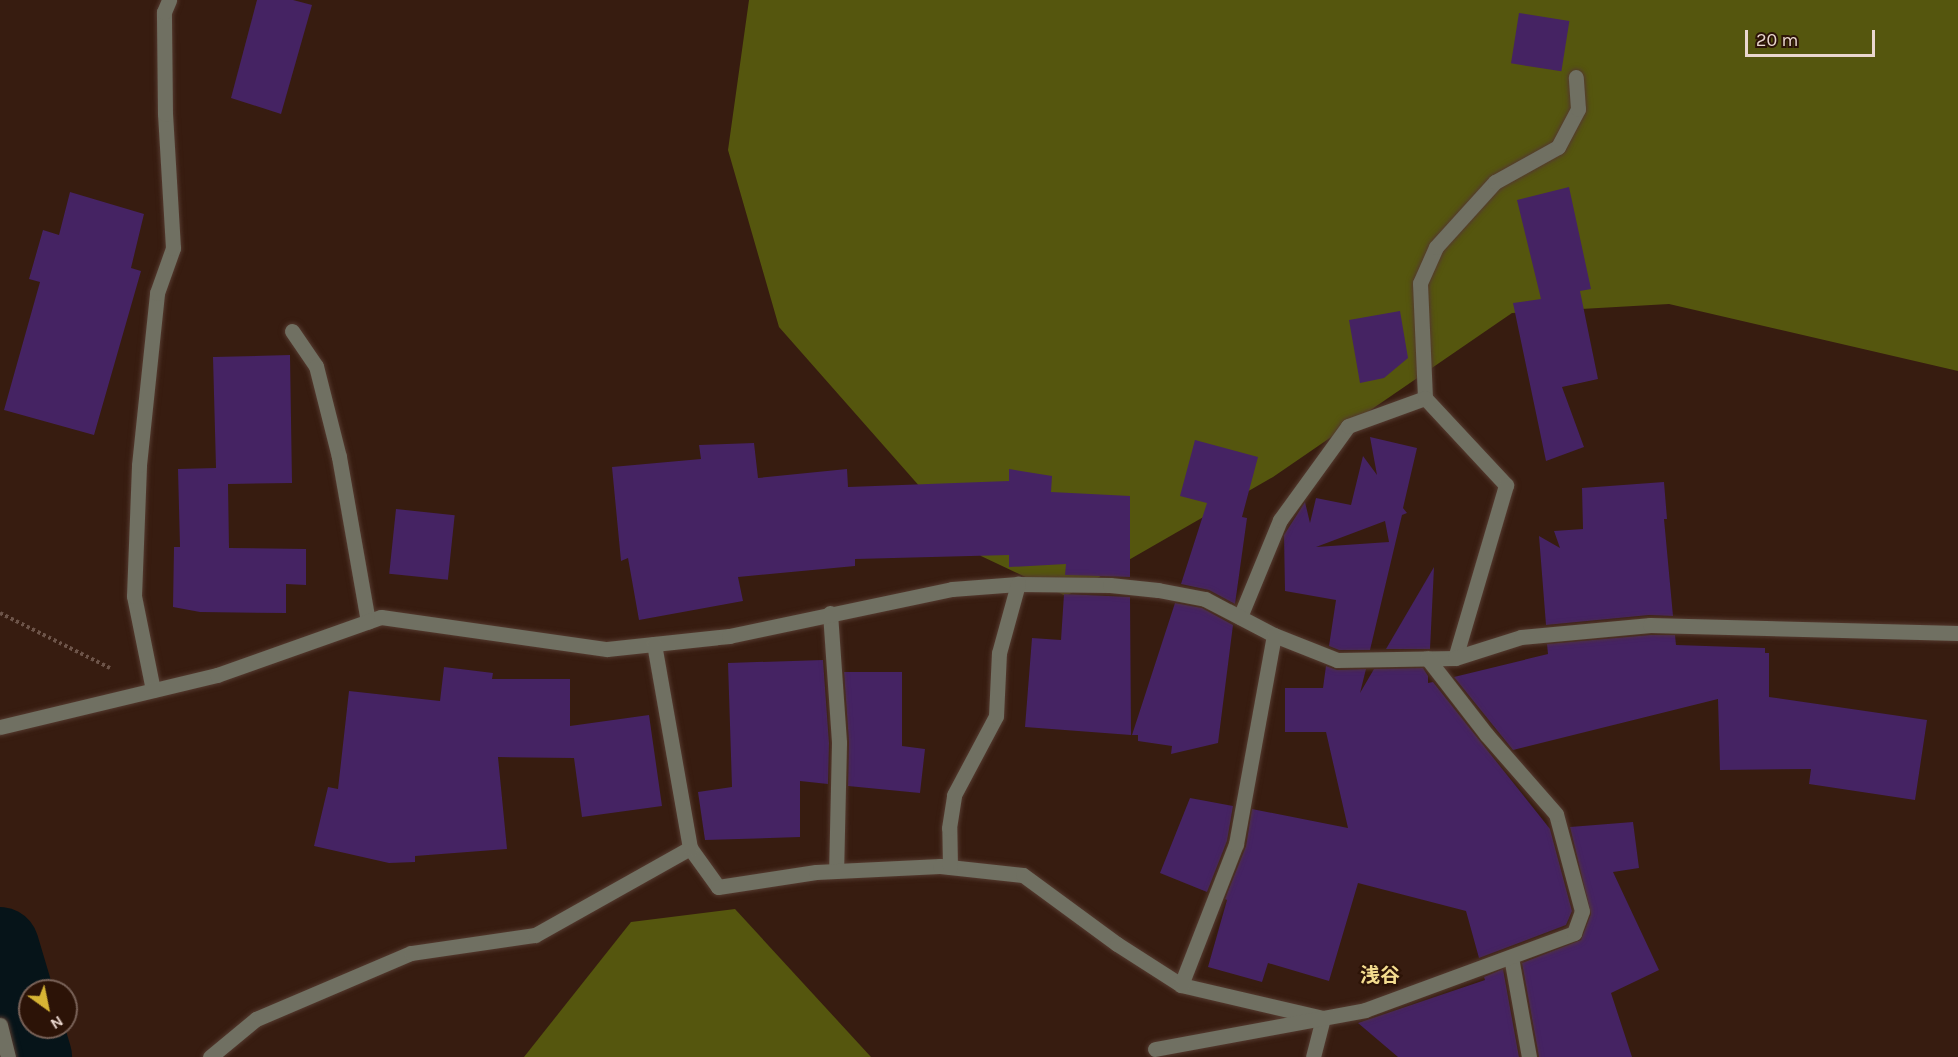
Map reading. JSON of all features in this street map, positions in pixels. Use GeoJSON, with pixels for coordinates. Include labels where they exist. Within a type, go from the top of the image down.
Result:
{"type":"FeatureCollection","features":[{"type":"Feature","properties":{"kind":"street"},"geometry":{"type":"LineString","coordinates":[[153,690],[134,596],[139,465],[157,293],[173,248],[164,91],[164,12],[170,0]]}},
{"type":"Feature","properties":{"kind":"street"},"geometry":{"type":"LineString","coordinates":[[1455,658],[1506,485],[1425,398],[1419,283],[1436,248],[1495,182],[1558,147],[1578,109],[1576,78]]}},
{"type":"Feature","properties":{"kind":"street"},"geometry":{"type":"LineString","coordinates":[[292,331],[316,366],[339,457],[368,621]]}},
{"type":"Feature","properties":{"kind":"street"},"geometry":{"type":"LineString","coordinates":[[1240,617],[1281,520],[1348,426],[1425,398]]}},
{"type":"Feature","properties":{"kind":"street"},"geometry":{"type":"LineString","coordinates":[[0,727],[217,675],[381,616],[607,649],[729,636],[952,589],[1018,584],[1110,585],[1158,590],[1206,599],[1274,634],[1337,660],[1455,658],[1521,638],[1650,625],[1958,633]]}},
{"type":"Feature","properties":{"kind":"street"},"geometry":{"type":"LineString","coordinates":[[950,867],[949,828],[954,795],[996,716],[999,652],[1018,584]]}},
{"type":"Feature","properties":{"kind":"street"},"geometry":{"type":"LineString","coordinates":[[830,613],[838,743],[836,871]]}},
{"type":"Feature","properties":{"kind":"street"},"geometry":{"type":"LineString","coordinates":[[1181,985],[1236,843],[1274,634]]}},
{"type":"Feature","properties":{"kind":"street"},"geometry":{"type":"LineString","coordinates":[[654,644],[690,848],[718,887],[836,871],[950,867],[1023,875],[1117,944],[1181,985],[1323,1018]]}},
{"type":"Feature","properties":{"kind":"street"},"geometry":{"type":"LineString","coordinates":[[1155,1049],[1365,1010],[1574,933],[1582,911],[1556,814],[1486,734],[1427,658]]}},
{"type":"Feature","properties":{"kind":"street"},"geometry":{"type":"LineString","coordinates":[[210,1057],[256,1019],[411,953],[535,935],[690,848]]}},
{"type":"Feature","properties":{"kind":"street"},"geometry":{"type":"LineString","coordinates":[[1511,957],[1529,1057]]}},
{"type":"Feature","properties":{"kind":"street"},"geometry":{"type":"LineString","coordinates":[[1313,1057],[1323,1018]]}},
{"type":"Feature","properties":{"kind":"street"},"geometry":{"type":"LineString","coordinates":[[0,1025],[8,1057]]}},
{"type":"Feature","properties":{"kind":"path"},"geometry":{"type":"LineString","coordinates":[[0,614],[153,690]]}},
{"type":"Feature","properties":{"kind":"shaded area"},"geometry":{"type":"Polygon","coordinates":[[[749,0],[1958,0],[1958,371],[1669,304],[1512,313],[1273,477],[1066,596],[981,556],[779,327],[728,150],[749,0]]]}},
{"type":"Feature","properties":{"kind":"shaded area"},"geometry":{"type":"Polygon","coordinates":[[[735,909],[871,1057],[524,1057],[631,922],[735,909]]]}},
{"type":"Feature","properties":{"kind":"building"},"geometry":{"type":"Polygon","coordinates":[[[257,0],[293,0],[312,5],[281,114],[231,98],[257,0]]]}},
{"type":"Feature","properties":{"kind":"building"},"geometry":{"type":"Polygon","coordinates":[[[1519,13],[1569,21],[1561,71],[1511,63],[1519,13]]]}},
{"type":"Feature","properties":{"kind":"building"},"geometry":{"type":"Polygon","coordinates":[[[1569,187],[1591,289],[1580,291],[1598,379],[1562,387],[1584,447],[1546,461],[1513,303],[1541,299],[1517,200],[1569,187]]]}},
{"type":"Feature","properties":{"kind":"building"},"geometry":{"type":"Polygon","coordinates":[[[70,192],[144,214],[131,268],[141,271],[94,435],[4,410],[40,282],[29,279],[43,230],[59,235],[70,192]]]}},
{"type":"Feature","properties":{"kind":"building"},"geometry":{"type":"Polygon","coordinates":[[[1400,311],[1408,358],[1384,378],[1360,383],[1349,320],[1400,311]]]}},
{"type":"Feature","properties":{"kind":"building"},"geometry":{"type":"Polygon","coordinates":[[[290,355],[292,483],[228,484],[229,548],[306,549],[306,585],[286,584],[286,613],[200,612],[173,607],[174,547],[180,547],[178,469],[216,468],[213,357],[290,355]]]}},
{"type":"Feature","properties":{"kind":"building"},"geometry":{"type":"Polygon","coordinates":[[[1370,437],[1417,448],[1403,508],[1407,513],[1402,515],[1370,650],[1339,650],[1329,646],[1336,600],[1285,591],[1284,535],[1305,502],[1310,523],[1316,498],[1351,505],[1363,456],[1377,475],[1370,437]],[[1385,521],[1316,547],[1389,542],[1385,521]]]}},
{"type":"Feature","properties":{"kind":"building"},"geometry":{"type":"Polygon","coordinates":[[[1195,440],[1258,457],[1242,517],[1247,518],[1235,604],[1209,590],[1181,584],[1207,503],[1180,496],[1195,440]]]}},
{"type":"Feature","properties":{"kind":"building"},"geometry":{"type":"Polygon","coordinates":[[[754,443],[758,478],[847,469],[848,487],[1009,481],[1009,469],[1052,476],[1051,492],[1130,496],[1130,577],[1065,575],[1066,564],[1009,567],[1009,555],[855,559],[855,566],[738,577],[743,601],[639,620],[628,558],[621,561],[612,467],[701,459],[699,445],[754,443]]]}},
{"type":"Feature","properties":{"kind":"building"},"geometry":{"type":"Polygon","coordinates":[[[1664,482],[1667,519],[1664,519],[1673,616],[1649,615],[1546,625],[1539,536],[1560,548],[1554,531],[1583,529],[1582,488],[1664,482]]]}},
{"type":"Feature","properties":{"kind":"building"},"geometry":{"type":"Polygon","coordinates":[[[396,509],[455,515],[448,580],[389,574],[396,509]]]}},
{"type":"Feature","properties":{"kind":"building"},"geometry":{"type":"Polygon","coordinates":[[[1434,567],[1430,649],[1386,649],[1434,567]]]}},
{"type":"Feature","properties":{"kind":"building"},"geometry":{"type":"Polygon","coordinates":[[[1064,594],[1130,597],[1131,735],[1025,727],[1032,638],[1061,640],[1064,594]]]}},
{"type":"Feature","properties":{"kind":"building"},"geometry":{"type":"Polygon","coordinates":[[[1175,603],[1202,608],[1233,625],[1218,743],[1171,754],[1172,746],[1138,741],[1138,735],[1132,735],[1175,603]]]}},
{"type":"Feature","properties":{"kind":"building"},"geometry":{"type":"Polygon","coordinates":[[[1675,635],[1676,645],[1765,648],[1765,653],[1769,653],[1769,697],[1927,720],[1915,800],[1809,784],[1811,769],[1720,770],[1718,699],[1513,750],[1454,677],[1548,654],[1547,644],[1675,635]]]}},
{"type":"Feature","properties":{"kind":"building"},"geometry":{"type":"Polygon","coordinates":[[[823,660],[829,743],[828,784],[800,781],[800,837],[705,840],[698,792],[732,787],[728,663],[823,660]]]}},
{"type":"Feature","properties":{"kind":"building"},"geometry":{"type":"Polygon","coordinates":[[[1326,666],[1337,670],[1366,669],[1360,693],[1374,669],[1423,668],[1428,676],[1428,683],[1433,682],[1550,829],[1572,911],[1566,925],[1479,958],[1466,911],[1358,883],[1329,981],[1268,963],[1262,982],[1208,967],[1227,900],[1225,899],[1246,846],[1252,809],[1348,828],[1326,732],[1285,732],[1285,688],[1323,688],[1326,666]]]}},
{"type":"Feature","properties":{"kind":"building"},"geometry":{"type":"Polygon","coordinates":[[[444,667],[493,673],[492,679],[570,679],[570,726],[649,715],[662,806],[582,817],[574,758],[498,757],[507,849],[415,856],[415,862],[389,863],[314,846],[328,787],[338,789],[349,691],[440,701],[444,667]]]}},
{"type":"Feature","properties":{"kind":"building"},"geometry":{"type":"Polygon","coordinates":[[[844,672],[902,672],[902,746],[925,749],[920,793],[848,786],[849,742],[844,672]]]}},
{"type":"Feature","properties":{"kind":"building"},"geometry":{"type":"Polygon","coordinates":[[[1190,798],[1233,806],[1227,841],[1207,892],[1160,873],[1190,798]]]}},
{"type":"Feature","properties":{"kind":"building"},"geometry":{"type":"Polygon","coordinates":[[[1633,822],[1639,868],[1613,872],[1659,970],[1611,993],[1632,1057],[1539,1057],[1522,963],[1581,940],[1591,914],[1570,827],[1633,822]]]}},
{"type":"Feature","properties":{"kind":"building"},"geometry":{"type":"Polygon","coordinates":[[[1503,969],[1519,1057],[1398,1057],[1358,1023],[1485,980],[1484,977],[1503,969]]]}},
{"type":"Feature","properties":{"kind":"waterway"},"geometry":{"type":"LineString","coordinates":[[0,946],[33,1057]]}},
{"type":"Feature","properties":{"kind":"district","name":"浅谷"},"geometry":{"type":"Point","coordinates":[1380,975]}}]}
